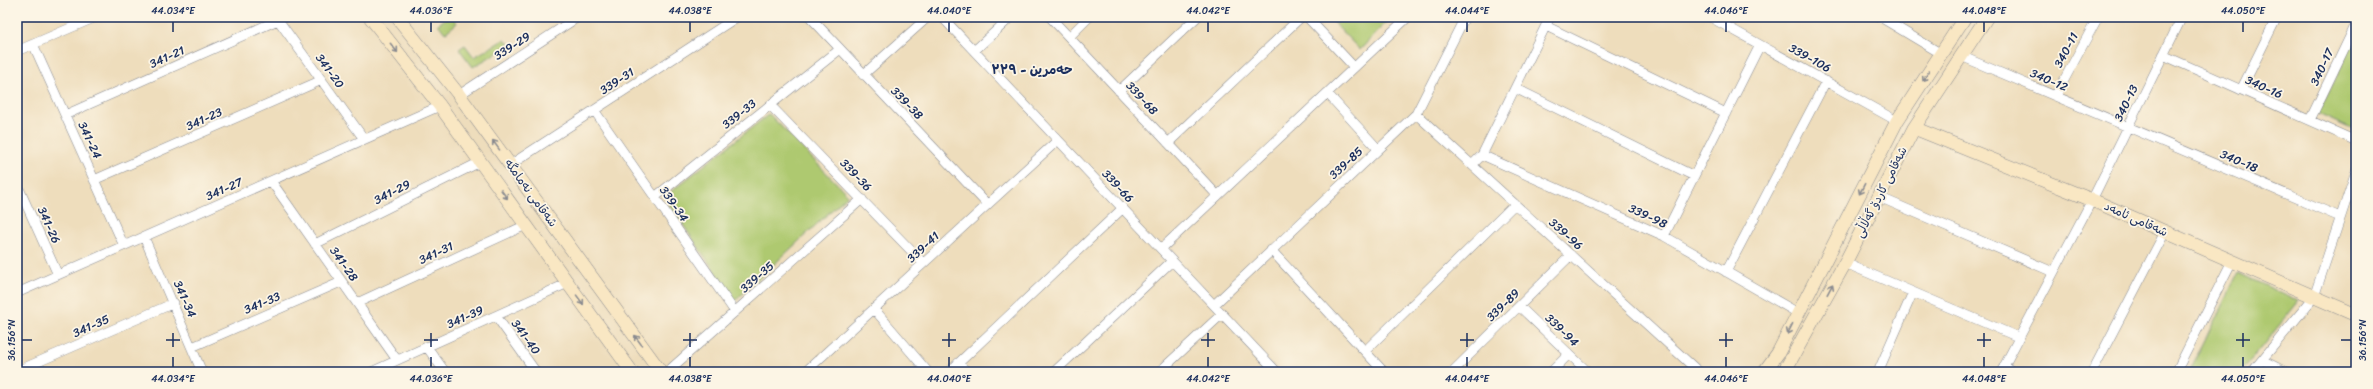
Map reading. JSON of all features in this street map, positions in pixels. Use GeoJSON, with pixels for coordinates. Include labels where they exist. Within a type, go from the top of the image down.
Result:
{"type":"FeatureCollection","features":[{"type":"Feature","properties":{"kind":"street"},"geometry":{"type":"LineString","coordinates":[[17,52],[96,17]]}},
{"type":"Feature","properties":{"kind":"street","name":"شەقامی نەمامگە"},"geometry":{"type":"LineString","coordinates":[[370,17],[440,106],[632,372]]}},
{"type":"Feature","properties":{"kind":"street","name":"شەقامی نەمامگە"},"geometry":{"type":"LineString","coordinates":[[397,17],[459,95],[661,372]]}},
{"type":"Feature","properties":{"kind":"street","name":"339-29"},"geometry":{"type":"LineString","coordinates":[[459,95],[578,17]]}},
{"type":"Feature","properties":{"kind":"street","name":"339-31"},"geometry":{"type":"LineString","coordinates":[[510,165],[737,17]]}},
{"type":"Feature","properties":{"kind":"street","name":"339-38"},"geometry":{"type":"LineString","coordinates":[[810,17],[839,50],[987,204]]}},
{"type":"Feature","properties":{"kind":"street"},"geometry":{"type":"LineString","coordinates":[[863,75],[928,17]]}},
{"type":"Feature","properties":{"kind":"street","name":"339-66"},"geometry":{"type":"LineString","coordinates":[[942,17],[1277,372]]}},
{"type":"Feature","properties":{"kind":"street"},"geometry":{"type":"LineString","coordinates":[[974,51],[1011,17]]}},
{"type":"Feature","properties":{"kind":"street","name":"339-68"},"geometry":{"type":"LineString","coordinates":[[1050,17],[1217,195]]}},
{"type":"Feature","properties":{"kind":"street"},"geometry":{"type":"LineString","coordinates":[[1069,37],[1089,17]]}},
{"type":"Feature","properties":{"kind":"street"},"geometry":{"type":"LineString","coordinates":[[1119,91],[1197,17]]}},
{"type":"Feature","properties":{"kind":"street"},"geometry":{"type":"LineString","coordinates":[[1168,143],[1301,17]]}},
{"type":"Feature","properties":{"kind":"street"},"geometry":{"type":"LineString","coordinates":[[1307,17],[1354,67]]}},
{"type":"Feature","properties":{"kind":"street"},"geometry":{"type":"LineString","coordinates":[[1161,248],[1408,17]]}},
{"type":"Feature","properties":{"kind":"street","name":"339-85"},"geometry":{"type":"LineString","coordinates":[[1214,305],[1416,114],[1465,17]]}},
{"type":"Feature","properties":{"kind":"street"},"geometry":{"type":"LineString","coordinates":[[1472,165],[1482,154],[1550,17]]}},
{"type":"Feature","properties":{"kind":"street","name":"339-106"},"geometry":{"type":"LineString","coordinates":[[1710,17],[1897,121]]}},
{"type":"Feature","properties":{"kind":"street"},"geometry":{"type":"LineString","coordinates":[[1880,17],[1940,53]]}},
{"type":"Feature","properties":{"kind":"street","name":"شەقامی کاردۆ گەڵاڵی"},"geometry":{"type":"LineString","coordinates":[[1764,372],[1778,353],[1897,121],[1940,53],[1965,17]]}},
{"type":"Feature","properties":{"kind":"street","name":"شەقامی کاردۆ گەڵاڵی"},"geometry":{"type":"LineString","coordinates":[[1784,372],[1845,263],[1914,128],[1987,17]]}},
{"type":"Feature","properties":{"kind":"street","name":"340-11"},"geometry":{"type":"LineString","coordinates":[[2056,95],[2098,17]]}},
{"type":"Feature","properties":{"kind":"street","name":"340-13"},"geometry":{"type":"LineString","coordinates":[[2002,369],[2092,200],[2182,17]]}},
{"type":"Feature","properties":{"kind":"street"},"geometry":{"type":"LineString","coordinates":[[2241,90],[2277,17]]}},
{"type":"Feature","properties":{"kind":"street","name":"341-20"},"geometry":{"type":"LineString","coordinates":[[277,19],[364,139]]}},
{"type":"Feature","properties":{"kind":"street","name":"341-21"},"geometry":{"type":"LineString","coordinates":[[65,115],[277,19]]}},
{"type":"Feature","properties":{"kind":"street","name":"340-17"},"geometry":{"type":"LineString","coordinates":[[2310,120],[2356,24]]}},
{"type":"Feature","properties":{"kind":"street"},"geometry":{"type":"LineString","coordinates":[[1546,26],[1726,113]]}},
{"type":"Feature","properties":{"kind":"street"},"geometry":{"type":"LineString","coordinates":[[1956,32],[1970,41]]}},
{"type":"Feature","properties":{"kind":"street","name":"341-24"},"geometry":{"type":"LineString","coordinates":[[34,44],[124,246]]}},
{"type":"Feature","properties":{"kind":"street"},"geometry":{"type":"LineString","coordinates":[[1664,236],[1760,45]]}},
{"type":"Feature","properties":{"kind":"street","name":"339-33"},"geometry":{"type":"LineString","coordinates":[[655,197],[839,50]]}},
{"type":"Feature","properties":{"kind":"street","name":"340-16"},"geometry":{"type":"LineString","coordinates":[[2163,55],[2356,141]]}},
{"type":"Feature","properties":{"kind":"street","name":"340-12"},"geometry":{"type":"LineString","coordinates":[[1961,56],[2128,126]]}},
{"type":"Feature","properties":{"kind":"street","name":"341-23"},"geometry":{"type":"LineString","coordinates":[[94,180],[322,80]]}},
{"type":"Feature","properties":{"kind":"street"},"geometry":{"type":"LineString","coordinates":[[1726,272],[1826,81]]}},
{"type":"Feature","properties":{"kind":"street"},"geometry":{"type":"LineString","coordinates":[[1515,88],[1694,176]]}},
{"type":"Feature","properties":{"kind":"street"},"geometry":{"type":"LineString","coordinates":[[1327,93],[1378,149]]}},
{"type":"Feature","properties":{"kind":"street","name":"339-36"},"geometry":{"type":"LineString","coordinates":[[770,105],[923,263]]}},
{"type":"Feature","properties":{"kind":"street","name":"341-27"},"geometry":{"type":"LineString","coordinates":[[17,293],[440,106]]}},
{"type":"Feature","properties":{"kind":"street","name":"339-34"},"geometry":{"type":"LineString","coordinates":[[594,110],[735,312]]}},
{"type":"Feature","properties":{"kind":"street","name":"339-96"},"geometry":{"type":"LineString","coordinates":[[1416,114],[1699,372]]}},
{"type":"Feature","properties":{"kind":"street","name":"340-18"},"geometry":{"type":"LineString","coordinates":[[2128,126],[2340,217]]}},
{"type":"Feature","properties":{"kind":"street","name":"شەقامی ئامەد"},"geometry":{"type":"LineString","coordinates":[[1914,128],[2092,200],[2356,315]]}},
{"type":"Feature","properties":{"kind":"street","name":"339-41"},"geometry":{"type":"LineString","coordinates":[[805,372],[1058,140]]}},
{"type":"Feature","properties":{"kind":"street","name":"339-98"},"geometry":{"type":"LineString","coordinates":[[1482,154],[1664,236],[1798,314]]}},
{"type":"Feature","properties":{"kind":"street","name":"341-29"},"geometry":{"type":"LineString","coordinates":[[315,244],[480,162]]}},
{"type":"Feature","properties":{"kind":"street"},"geometry":{"type":"LineString","coordinates":[[2252,372],[2314,297],[2356,171]]}},
{"type":"Feature","properties":{"kind":"street","name":"341-28"},"geometry":{"type":"LineString","coordinates":[[272,181],[397,360]]}},
{"type":"Feature","properties":{"kind":"street","name":"341-26"},"geometry":{"type":"LineString","coordinates":[[17,184],[58,275]]}},
{"type":"Feature","properties":{"kind":"street"},"geometry":{"type":"LineString","coordinates":[[1879,196],[2053,272]]}},
{"type":"Feature","properties":{"kind":"street","name":"339-35"},"geometry":{"type":"LineString","coordinates":[[667,372],[862,199]]}},
{"type":"Feature","properties":{"kind":"street"},"geometry":{"type":"LineString","coordinates":[[1364,350],[1515,204]]}},
{"type":"Feature","properties":{"kind":"street"},"geometry":{"type":"LineString","coordinates":[[949,372],[1123,208]]}},
{"type":"Feature","properties":{"kind":"street","name":"341-31"},"geometry":{"type":"LineString","coordinates":[[357,303],[526,225]]}},
{"type":"Feature","properties":{"kind":"street"},"geometry":{"type":"LineString","coordinates":[[2092,372],[2165,232]]}},
{"type":"Feature","properties":{"kind":"street","name":"341-34"},"geometry":{"type":"LineString","coordinates":[[144,237],[192,346],[200,371]]}},
{"type":"Feature","properties":{"kind":"street"},"geometry":{"type":"LineString","coordinates":[[1271,250],[1384,372]]}},
{"type":"Feature","properties":{"kind":"street","name":"339-89"},"geometry":{"type":"LineString","coordinates":[[1452,372],[1571,255]]}},
{"type":"Feature","properties":{"kind":"street"},"geometry":{"type":"LineString","coordinates":[[1054,372],[1172,261]]}},
{"type":"Feature","properties":{"kind":"street"},"geometry":{"type":"LineString","coordinates":[[2176,372],[2232,261]]}},
{"type":"Feature","properties":{"kind":"street"},"geometry":{"type":"LineString","coordinates":[[1845,263],[2018,337]]}},
{"type":"Feature","properties":{"kind":"street","name":"341-33"},"geometry":{"type":"LineString","coordinates":[[192,346],[342,282]]}},
{"type":"Feature","properties":{"kind":"street","name":"341-39"},"geometry":{"type":"LineString","coordinates":[[371,372],[568,283]]}},
{"type":"Feature","properties":{"kind":"street"},"geometry":{"type":"LineString","coordinates":[[1878,372],[1913,292]]}},
{"type":"Feature","properties":{"kind":"street","name":"341-35"},"geometry":{"type":"LineString","coordinates":[[17,371],[174,303]]}},
{"type":"Feature","properties":{"kind":"street","name":"339-94"},"geometry":{"type":"LineString","coordinates":[[1519,306],[1588,372]]}},
{"type":"Feature","properties":{"kind":"street"},"geometry":{"type":"LineString","coordinates":[[874,309],[928,372]]}},
{"type":"Feature","properties":{"kind":"street"},"geometry":{"type":"LineString","coordinates":[[1162,371],[1222,314]]}},
{"type":"Feature","properties":{"kind":"street","name":"341-40"},"geometry":{"type":"LineString","coordinates":[[496,316],[536,372]]}},
{"type":"Feature","properties":{"kind":"street"},"geometry":{"type":"LineString","coordinates":[[427,347],[445,372]]}},
{"type":"Feature","properties":{"kind":"street"},"geometry":{"type":"LineString","coordinates":[[1551,372],[1569,354]]}},
{"type":"Feature","properties":{"kind":"street"},"geometry":{"type":"LineString","coordinates":[[2262,360],[2286,372]]}},
{"type":"Feature","properties":{"kind":"street"},"geometry":{"type":"LineString","coordinates":[[958,363],[967,372]]}},
{"type":"Feature","properties":{"kind":"street"},"geometry":{"type":"LineString","coordinates":[[2002,369],[2013,372]]}},
{"type":"Feature","properties":{"kind":"green space"},"geometry":{"type":"Polygon","coordinates":[[[448,17],[452,17],[457,23],[445,33],[438,24],[448,17]]]}},
{"type":"Feature","properties":{"kind":"green space"},"geometry":{"type":"Polygon","coordinates":[[[1328,17],[1391,17],[1360,50],[1328,17]]]}},
{"type":"Feature","properties":{"kind":"green space"},"geometry":{"type":"Polygon","coordinates":[[[2356,37],[2356,131],[2318,114],[2356,37]]]}},
{"type":"Feature","properties":{"kind":"green space"},"geometry":{"type":"Polygon","coordinates":[[[505,39],[510,45],[473,67],[459,49],[465,45],[474,57],[505,39]]]}},
{"type":"Feature","properties":{"kind":"green space"},"geometry":{"type":"Polygon","coordinates":[[[769,114],[848,195],[735,301],[664,197],[769,114]]]}},
{"type":"Feature","properties":{"kind":"green space"},"geometry":{"type":"Polygon","coordinates":[[[2238,273],[2299,301],[2241,372],[2189,372],[2238,273]]]}},
{"type":"Feature","properties":{"kind":"district","name":"حەمرین - ٣٣٩"},"geometry":{"type":"Point","coordinates":[1032,69]}}]}
